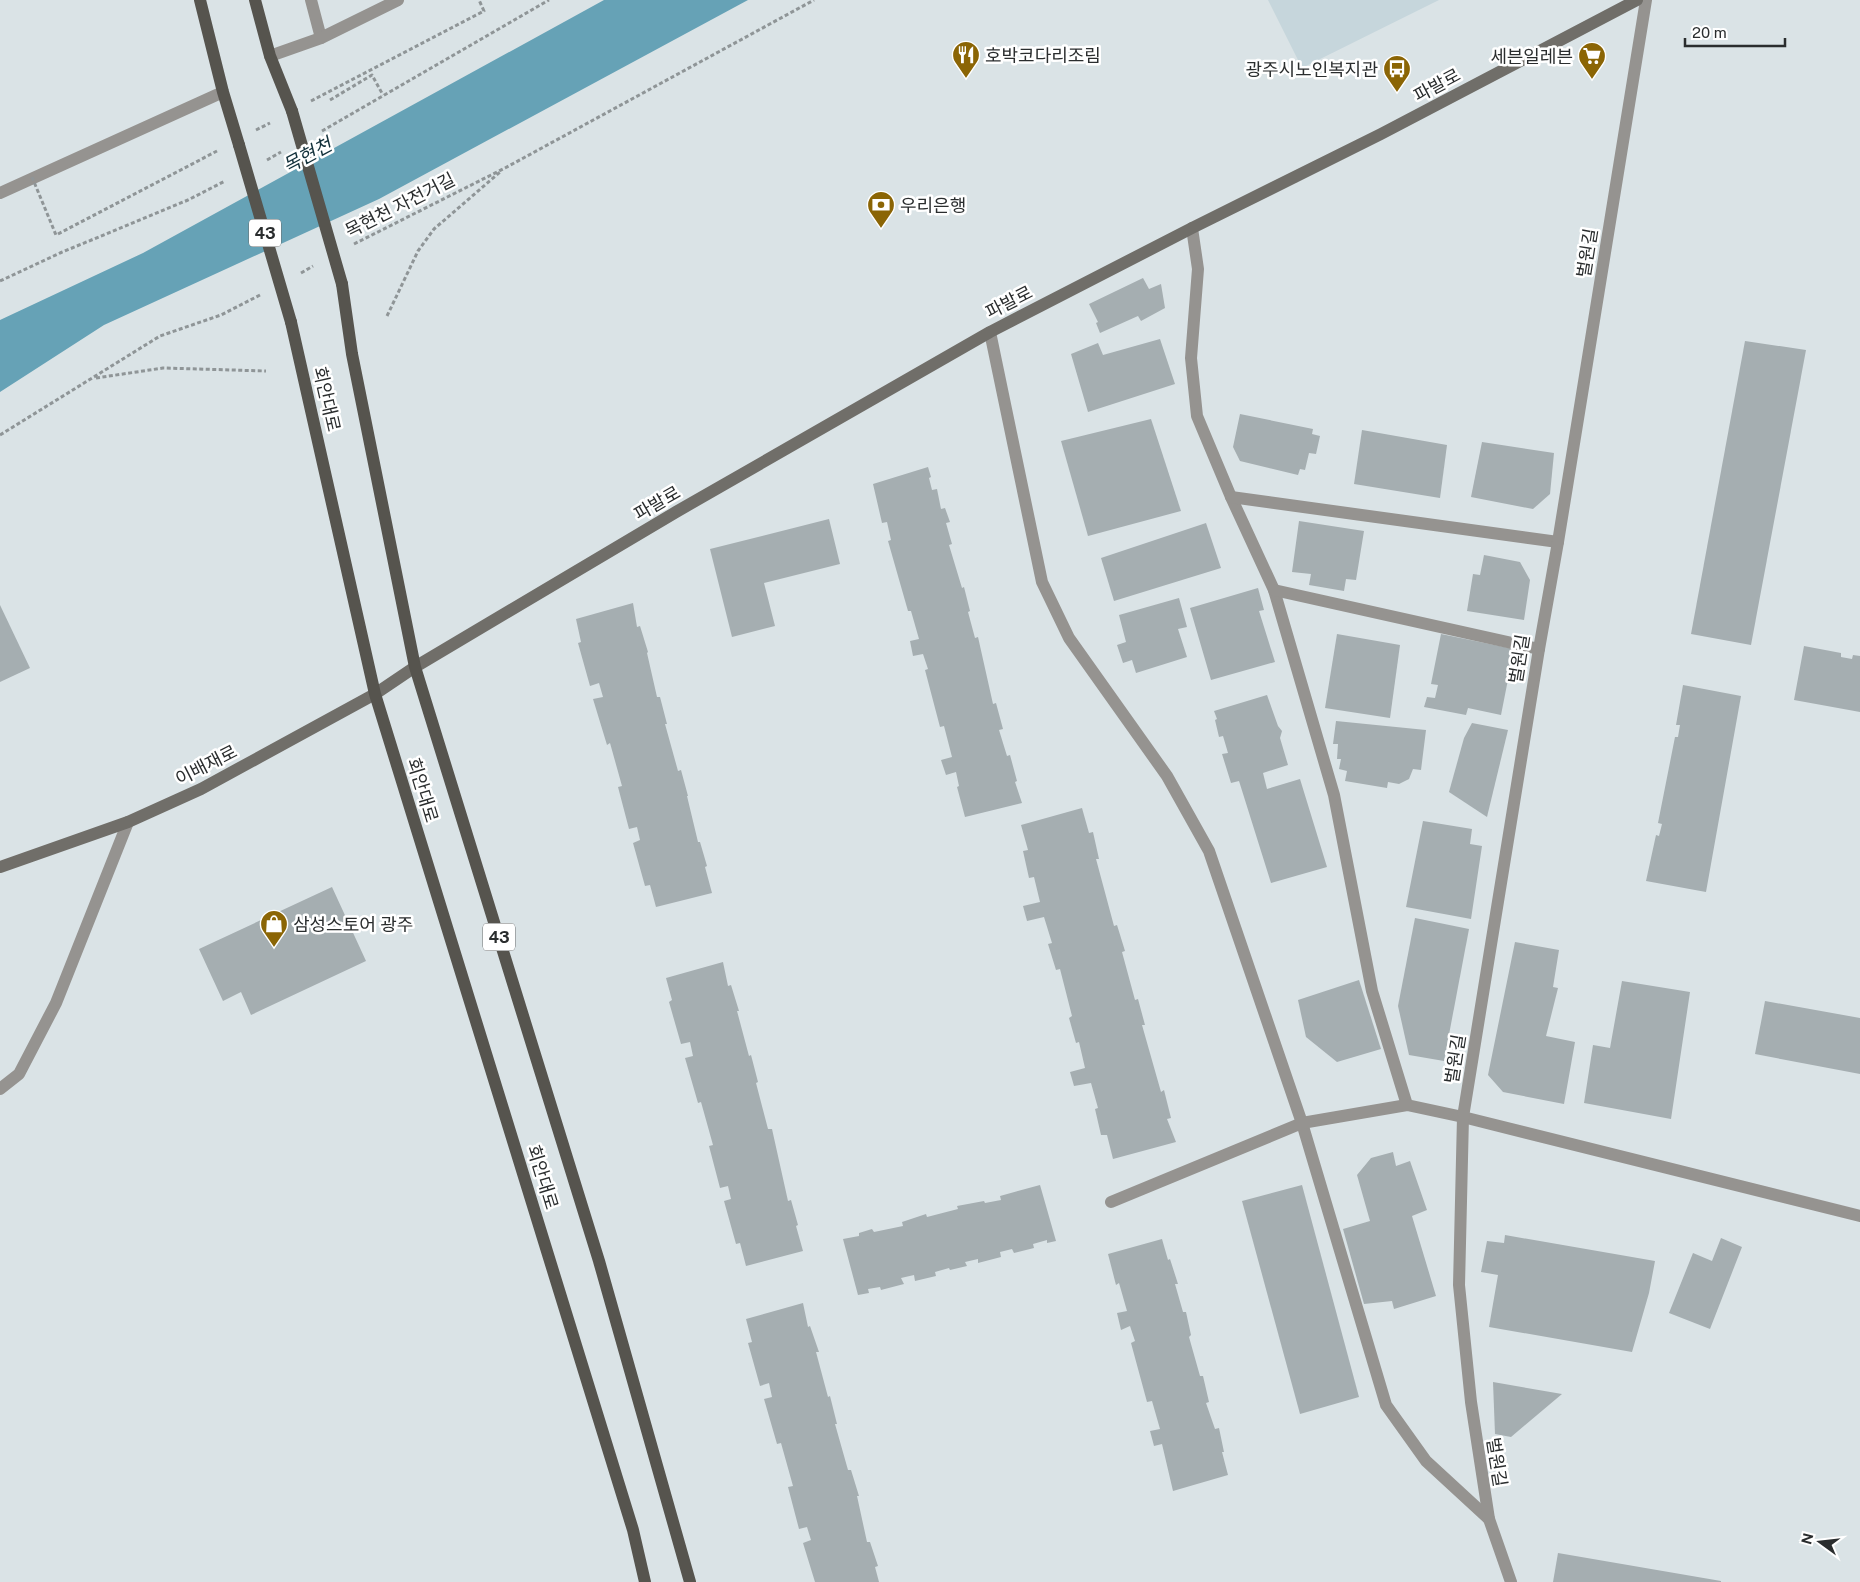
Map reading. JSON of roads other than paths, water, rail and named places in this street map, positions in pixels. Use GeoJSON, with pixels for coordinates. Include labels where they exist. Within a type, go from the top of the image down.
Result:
{"type":"FeatureCollection","features":[{"type":"Feature","properties":{"kind":"main road","name":"회안대로"},"geometry":{"type":"LineString","coordinates":[[200,0],[223,92],[291,322],[375,694],[630,1520],[645,1582]]}},
{"type":"Feature","properties":{"kind":"main road","name":"43"},"geometry":{"type":"LineString","coordinates":[[255,0],[270,56]]}},
{"type":"Feature","properties":{"kind":"main road","name":"파발로"},"geometry":{"type":"LineString","coordinates":[[415,666],[676,512],[990,332],[1192,228],[1381,134],[1637,0]]}},
{"type":"Feature","properties":{"kind":"main road","name":"회안대로"},"geometry":{"type":"LineString","coordinates":[[270,56],[292,111],[342,284],[352,354],[415,666],[599,1261],[690,1582]]}},
{"type":"Feature","properties":{"kind":"main road","name":"이배재로"},"geometry":{"type":"LineString","coordinates":[[0,867],[128,822],[201,789],[375,694],[415,666]]}},
{"type":"Feature","properties":{"kind":"street"},"geometry":{"type":"LineString","coordinates":[[311,0],[321,38]]}},
{"type":"Feature","properties":{"kind":"street"},"geometry":{"type":"LineString","coordinates":[[270,56],[321,38],[398,0]]}},
{"type":"Feature","properties":{"kind":"street","name":"벌원길"},"geometry":{"type":"LineString","coordinates":[[1510,1582],[1488,1519],[1470,1402],[1459,1285],[1463,1117],[1538,649],[1558,542],[1646,0]]}},
{"type":"Feature","properties":{"kind":"street"},"geometry":{"type":"LineString","coordinates":[[0,193],[223,92]]}},
{"type":"Feature","properties":{"kind":"street"},"geometry":{"type":"LineString","coordinates":[[1192,228],[1198,269],[1191,358],[1197,416],[1231,497],[1274,590],[1334,794],[1372,991],[1407,1105]]}},
{"type":"Feature","properties":{"kind":"street"},"geometry":{"type":"LineString","coordinates":[[990,332],[1042,582],[1069,638],[1167,776],[1209,851],[1302,1123],[1386,1405],[1426,1461],[1488,1519]]}},
{"type":"Feature","properties":{"kind":"street"},"geometry":{"type":"LineString","coordinates":[[1231,497],[1558,542]]}},
{"type":"Feature","properties":{"kind":"street"},"geometry":{"type":"LineString","coordinates":[[1274,590],[1538,649]]}},
{"type":"Feature","properties":{"kind":"street"},"geometry":{"type":"LineString","coordinates":[[0,1089],[19,1074],[56,1002],[128,822]]}},
{"type":"Feature","properties":{"kind":"street"},"geometry":{"type":"LineString","coordinates":[[1111,1202],[1302,1123],[1407,1105],[1463,1117],[1860,1216]]}},
{"type":"Feature","properties":{"kind":"water"},"geometry":{"type":"Polygon","coordinates":[[[604,0],[748,0],[379,199],[104,325],[0,392],[0,320],[143,253],[604,0]]]}},
{"type":"Feature","properties":{"kind":"place","name":"호박코다리조림"},"geometry":{"type":"Point","coordinates":[966,79]}},
{"type":"Feature","properties":{"kind":"place","name":"세븐일레븐"},"geometry":{"type":"Point","coordinates":[1592,80]}},
{"type":"Feature","properties":{"kind":"place","name":"광주시노인복지관"},"geometry":{"type":"Point","coordinates":[1397,93]}},
{"type":"Feature","properties":{"kind":"place","name":"우리은행"},"geometry":{"type":"Point","coordinates":[881,229]}},
{"type":"Feature","properties":{"kind":"place","name":"삼성스토어 광주"},"geometry":{"type":"Point","coordinates":[274,948]}},
{"type":"Feature","properties":{"kind":"water label","name":"목현천"},"geometry":{"type":"Point","coordinates":[307,155]}}]}
